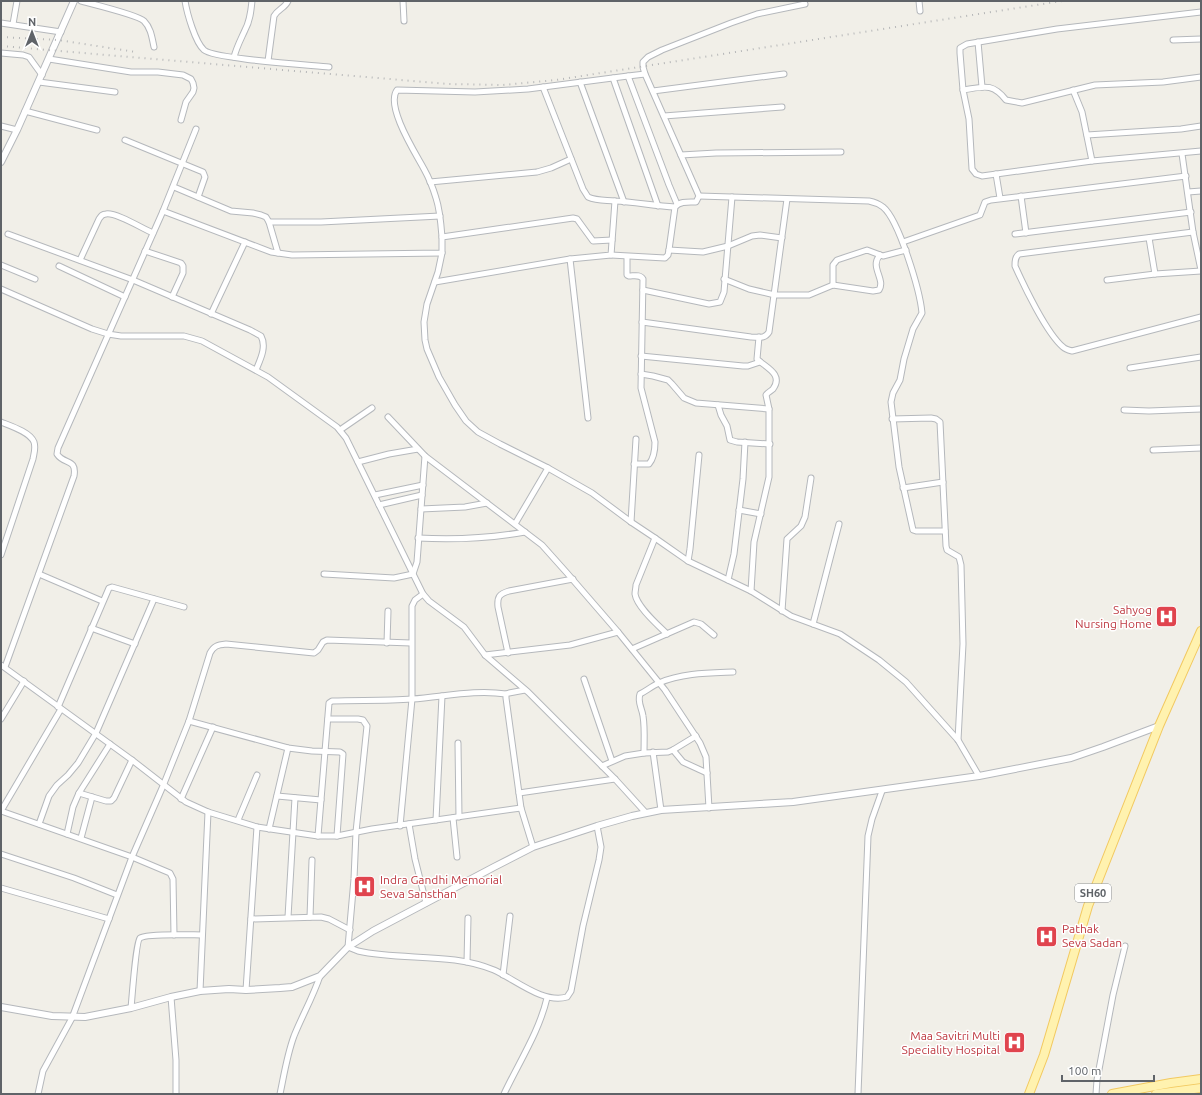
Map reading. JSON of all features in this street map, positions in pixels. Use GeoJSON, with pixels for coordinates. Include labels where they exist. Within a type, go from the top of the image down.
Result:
{"type":"FeatureCollection","features":[{"type":"Feature","properties":{"kind":"main road","name":"SH60"},"geometry":{"type":"LineString","coordinates":[[1029,1094],[1044,1055],[1088,906],[1159,726],[1201,631]]}},
{"type":"Feature","properties":{"kind":"main road"},"geometry":{"type":"LineString","coordinates":[[1155,1090],[1171,1083],[1201,1079]]}},
{"type":"Feature","properties":{"kind":"main road"},"geometry":{"type":"LineString","coordinates":[[1112,1094],[1155,1090],[1171,1092],[1192,1091],[1201,1088]]}},
{"type":"Feature","properties":{"kind":"street"},"geometry":{"type":"LineString","coordinates":[[13,24],[17,1]]}},
{"type":"Feature","properties":{"kind":"street"},"geometry":{"type":"LineString","coordinates":[[1,162],[39,82],[74,1]]}},
{"type":"Feature","properties":{"kind":"street"},"geometry":{"type":"LineString","coordinates":[[81,1],[140,18],[151,32],[154,47]]}},
{"type":"Feature","properties":{"kind":"street"},"geometry":{"type":"LineString","coordinates":[[185,1],[192,25],[201,46],[206,51],[213,54],[234,57],[329,67]]}},
{"type":"Feature","properties":{"kind":"street"},"geometry":{"type":"LineString","coordinates":[[234,57],[239,41],[250,18],[252,1]]}},
{"type":"Feature","properties":{"kind":"street"},"geometry":{"type":"LineString","coordinates":[[268,61],[274,16],[276,12],[287,5],[288,1]]}},
{"type":"Feature","properties":{"kind":"street"},"geometry":{"type":"LineString","coordinates":[[403,1],[404,22]]}},
{"type":"Feature","properties":{"kind":"street"},"geometry":{"type":"LineString","coordinates":[[919,1],[920,11]]}},
{"type":"Feature","properties":{"kind":"street"},"geometry":{"type":"LineString","coordinates":[[543,88],[583,189],[588,197],[599,201],[615,201],[658,206],[696,202],[698,196],[645,74],[643,62],[648,57],[662,50],[730,23],[757,14],[805,4]]}},
{"type":"Feature","properties":{"kind":"street"},"geometry":{"type":"LineString","coordinates":[[1201,12],[1057,29],[967,44],[960,48],[963,90],[969,119],[972,169],[976,174],[982,176],[1092,161],[1182,154],[1201,151]]}},
{"type":"Feature","properties":{"kind":"street"},"geometry":{"type":"LineString","coordinates":[[1,23],[61,32]]}},
{"type":"Feature","properties":{"kind":"street"},"geometry":{"type":"LineString","coordinates":[[1173,40],[1201,39]]}},
{"type":"Feature","properties":{"kind":"street"},"geometry":{"type":"LineString","coordinates":[[978,42],[982,88]]}},
{"type":"Feature","properties":{"kind":"street"},"geometry":{"type":"LineString","coordinates":[[1,52],[29,57],[42,75]]}},
{"type":"Feature","properties":{"kind":"street"},"geometry":{"type":"LineString","coordinates":[[49,59],[131,72],[183,75],[191,79],[194,88],[186,102],[181,120]]}},
{"type":"Feature","properties":{"kind":"street"},"geometry":{"type":"LineString","coordinates":[[645,74],[543,88],[475,92],[397,90],[395,93],[395,98],[399,121],[430,182],[436,198],[440,216],[442,253],[435,282],[427,304],[424,322],[427,349],[439,377],[466,421],[478,432],[548,468],[592,493],[688,561],[750,591],[782,611],[840,634],[899,676],[958,740],[979,776]]}},
{"type":"Feature","properties":{"kind":"street"},"geometry":{"type":"LineString","coordinates":[[653,90],[784,74]]}},
{"type":"Feature","properties":{"kind":"street"},"geometry":{"type":"LineString","coordinates":[[435,282],[570,259],[611,255],[665,258],[668,255],[676,205],[628,76]]}},
{"type":"Feature","properties":{"kind":"street"},"geometry":{"type":"LineString","coordinates":[[963,90],[982,88],[996,90],[1000,92],[1006,100],[1022,103],[1095,85],[1163,82],[1201,77]]}},
{"type":"Feature","properties":{"kind":"street"},"geometry":{"type":"LineString","coordinates":[[613,78],[658,206]]}},
{"type":"Feature","properties":{"kind":"street"},"geometry":{"type":"LineString","coordinates":[[39,82],[115,92]]}},
{"type":"Feature","properties":{"kind":"street"},"geometry":{"type":"LineString","coordinates":[[580,82],[624,202]]}},
{"type":"Feature","properties":{"kind":"street"},"geometry":{"type":"LineString","coordinates":[[1074,90],[1082,112],[1092,161]]}},
{"type":"Feature","properties":{"kind":"street"},"geometry":{"type":"LineString","coordinates":[[664,116],[782,107]]}},
{"type":"Feature","properties":{"kind":"street"},"geometry":{"type":"LineString","coordinates":[[25,111],[97,130]]}},
{"type":"Feature","properties":{"kind":"street"},"geometry":{"type":"LineString","coordinates":[[1,126],[17,130]]}},
{"type":"Feature","properties":{"kind":"street"},"geometry":{"type":"LineString","coordinates":[[1087,135],[1181,129],[1201,126]]}},
{"type":"Feature","properties":{"kind":"street"},"geometry":{"type":"LineString","coordinates":[[196,129],[174,187],[58,448],[60,458],[72,463],[75,472],[39,574],[3,666],[132,760],[181,799],[194,807],[257,827],[318,836],[337,836],[521,808]]}},
{"type":"Feature","properties":{"kind":"street"},"geometry":{"type":"LineString","coordinates":[[125,140],[203,172],[204,177],[198,197]]}},
{"type":"Feature","properties":{"kind":"street"},"geometry":{"type":"LineString","coordinates":[[681,155],[716,153],[841,152]]}},
{"type":"Feature","properties":{"kind":"street"},"geometry":{"type":"LineString","coordinates":[[1107,280],[1201,270],[1193,232],[1182,154]]}},
{"type":"Feature","properties":{"kind":"street"},"geometry":{"type":"LineString","coordinates":[[430,182],[537,172],[551,168],[571,159]]}},
{"type":"Feature","properties":{"kind":"street"},"geometry":{"type":"LineString","coordinates":[[996,174],[1000,198]]}},
{"type":"Feature","properties":{"kind":"street"},"geometry":{"type":"LineString","coordinates":[[903,242],[976,217],[982,212],[985,202],[1000,198],[1186,176]]}},
{"type":"Feature","properties":{"kind":"street"},"geometry":{"type":"LineString","coordinates":[[174,187],[231,211],[266,217],[269,222],[278,253]]}},
{"type":"Feature","properties":{"kind":"street"},"geometry":{"type":"LineString","coordinates":[[1188,192],[1201,191]]}},
{"type":"Feature","properties":{"kind":"street"},"geometry":{"type":"LineString","coordinates":[[698,196],[869,201],[884,207],[906,250],[922,313],[914,329],[904,359],[900,380],[891,402],[892,419],[903,488],[914,530],[945,531]]}},
{"type":"Feature","properties":{"kind":"street"},"geometry":{"type":"LineString","coordinates":[[1021,196],[1026,232]]}},
{"type":"Feature","properties":{"kind":"street"},"geometry":{"type":"LineString","coordinates":[[643,290],[709,304],[720,302],[722,298],[728,246],[732,197]]}},
{"type":"Feature","properties":{"kind":"street"},"geometry":{"type":"LineString","coordinates":[[642,322],[763,338],[767,335],[769,332],[775,295],[787,199]]}},
{"type":"Feature","properties":{"kind":"street"},"geometry":{"type":"LineString","coordinates":[[611,255],[615,201]]}},
{"type":"Feature","properties":{"kind":"street"},"geometry":{"type":"LineString","coordinates":[[163,211],[278,253],[292,255],[442,253]]}},
{"type":"Feature","properties":{"kind":"street"},"geometry":{"type":"LineString","coordinates":[[1015,234],[1191,212]]}},
{"type":"Feature","properties":{"kind":"street"},"geometry":{"type":"LineString","coordinates":[[80,260],[102,215],[108,213],[117,216],[152,234]]}},
{"type":"Feature","properties":{"kind":"street"},"geometry":{"type":"LineString","coordinates":[[269,222],[320,222],[440,216]]}},
{"type":"Feature","properties":{"kind":"street"},"geometry":{"type":"LineString","coordinates":[[442,237],[573,218],[576,219],[593,241],[612,240]]}},
{"type":"Feature","properties":{"kind":"street"},"geometry":{"type":"LineString","coordinates":[[1193,232],[1019,254],[1016,256],[1015,266],[1042,317],[1056,340],[1064,349],[1081,349],[1201,317]]}},
{"type":"Feature","properties":{"kind":"street"},"geometry":{"type":"LineString","coordinates":[[8,234],[133,280],[261,336],[263,345],[256,370]]}},
{"type":"Feature","properties":{"kind":"street"},"geometry":{"type":"LineString","coordinates":[[670,250],[703,252],[728,246],[752,236],[760,235],[782,238]]}},
{"type":"Feature","properties":{"kind":"street"},"geometry":{"type":"LineString","coordinates":[[1149,238],[1155,274]]}},
{"type":"Feature","properties":{"kind":"street"},"geometry":{"type":"LineString","coordinates":[[211,314],[245,242]]}},
{"type":"Feature","properties":{"kind":"street"},"geometry":{"type":"LineString","coordinates":[[833,285],[833,265],[837,260],[867,250],[883,256],[906,250]]}},
{"type":"Feature","properties":{"kind":"street"},"geometry":{"type":"LineString","coordinates":[[145,251],[181,263],[183,266],[182,273],[172,297]]}},
{"type":"Feature","properties":{"kind":"street"},"geometry":{"type":"LineString","coordinates":[[724,278],[749,289],[775,295],[809,295],[833,285],[873,291],[878,290],[880,286],[876,264],[876,259],[880,255]]}},
{"type":"Feature","properties":{"kind":"street"},"geometry":{"type":"LineString","coordinates":[[627,257],[627,275],[642,277],[643,279],[641,356],[642,394],[655,438],[652,461],[649,464],[634,464]]}},
{"type":"Feature","properties":{"kind":"street"},"geometry":{"type":"LineString","coordinates":[[570,259],[588,418]]}},
{"type":"Feature","properties":{"kind":"street"},"geometry":{"type":"LineString","coordinates":[[1,265],[36,279]]}},
{"type":"Feature","properties":{"kind":"street"},"geometry":{"type":"LineString","coordinates":[[59,266],[125,297]]}},
{"type":"Feature","properties":{"kind":"street"},"geometry":{"type":"LineString","coordinates":[[1,290],[92,329],[108,334],[122,336],[184,336],[202,340],[268,377],[340,430],[346,438],[423,594],[429,601],[464,627],[485,655],[526,690],[616,779],[646,813]]}},
{"type":"Feature","properties":{"kind":"street"},"geometry":{"type":"LineString","coordinates":[[750,591],[754,542],[770,477],[769,409],[766,395],[774,388],[776,376],[773,371],[757,359],[758,337]]}},
{"type":"Feature","properties":{"kind":"street"},"geometry":{"type":"LineString","coordinates":[[641,356],[743,366],[760,362]]}},
{"type":"Feature","properties":{"kind":"street"},"geometry":{"type":"LineString","coordinates":[[1130,368],[1201,357]]}},
{"type":"Feature","properties":{"kind":"street"},"geometry":{"type":"LineString","coordinates":[[641,374],[668,380],[684,398],[696,403],[769,409]]}},
{"type":"Feature","properties":{"kind":"street"},"geometry":{"type":"LineString","coordinates":[[718,405],[727,426],[730,440],[770,444]]}},
{"type":"Feature","properties":{"kind":"street"},"geometry":{"type":"LineString","coordinates":[[340,430],[372,408]]}},
{"type":"Feature","properties":{"kind":"street"},"geometry":{"type":"LineString","coordinates":[[1124,410],[1149,411],[1201,409]]}},
{"type":"Feature","properties":{"kind":"street"},"geometry":{"type":"LineString","coordinates":[[388,417],[425,456],[542,545],[632,649],[659,683],[700,743],[706,757],[709,808]]}},
{"type":"Feature","properties":{"kind":"street"},"geometry":{"type":"LineString","coordinates":[[892,419],[931,418],[940,422],[947,550],[959,557],[962,565],[963,644],[958,740]]}},
{"type":"Feature","properties":{"kind":"street"},"geometry":{"type":"LineString","coordinates":[[1,422],[27,434],[34,440],[35,447],[33,459],[1,555]]}},
{"type":"Feature","properties":{"kind":"street"},"geometry":{"type":"LineString","coordinates":[[631,522],[636,439]]}},
{"type":"Feature","properties":{"kind":"street"},"geometry":{"type":"LineString","coordinates":[[728,580],[734,554],[743,480],[745,442]]}},
{"type":"Feature","properties":{"kind":"street"},"geometry":{"type":"LineString","coordinates":[[358,462],[418,448]]}},
{"type":"Feature","properties":{"kind":"street"},"geometry":{"type":"LineString","coordinates":[[1153,450],[1201,448]]}},
{"type":"Feature","properties":{"kind":"street"},"geometry":{"type":"LineString","coordinates":[[688,561],[699,455]]}},
{"type":"Feature","properties":{"kind":"street"},"geometry":{"type":"LineString","coordinates":[[413,574],[417,562],[425,456]]}},
{"type":"Feature","properties":{"kind":"street"},"geometry":{"type":"LineString","coordinates":[[515,524],[548,468]]}},
{"type":"Feature","properties":{"kind":"street"},"geometry":{"type":"LineString","coordinates":[[782,611],[787,539],[801,526],[805,517],[810,478]]}},
{"type":"Feature","properties":{"kind":"street"},"geometry":{"type":"LineString","coordinates":[[903,488],[943,482]]}},
{"type":"Feature","properties":{"kind":"street"},"geometry":{"type":"LineString","coordinates":[[374,495],[423,485]]}},
{"type":"Feature","properties":{"kind":"street"},"geometry":{"type":"LineString","coordinates":[[379,505],[422,495]]}},
{"type":"Feature","properties":{"kind":"street"},"geometry":{"type":"LineString","coordinates":[[421,509],[465,507],[487,503]]}},
{"type":"Feature","properties":{"kind":"street"},"geometry":{"type":"LineString","coordinates":[[739,510],[761,514]]}},
{"type":"Feature","properties":{"kind":"street"},"geometry":{"type":"LineString","coordinates":[[813,624],[839,524]]}},
{"type":"Feature","properties":{"kind":"street"},"geometry":{"type":"LineString","coordinates":[[418,538],[435,539],[498,536],[525,532]]}},
{"type":"Feature","properties":{"kind":"street"},"geometry":{"type":"LineString","coordinates":[[655,538],[636,585],[635,593],[637,602],[667,634]]}},
{"type":"Feature","properties":{"kind":"street"},"geometry":{"type":"LineString","coordinates":[[39,574],[102,602]]}},
{"type":"Feature","properties":{"kind":"street"},"geometry":{"type":"LineString","coordinates":[[324,574],[394,578],[413,574]]}},
{"type":"Feature","properties":{"kind":"street"},"geometry":{"type":"LineString","coordinates":[[508,653],[498,607],[498,596],[509,591],[573,579]]}},
{"type":"Feature","properties":{"kind":"street"},"geometry":{"type":"LineString","coordinates":[[174,935],[173,879],[170,872],[81,838],[1,811],[60,708],[108,588],[112,587],[184,607]]}},
{"type":"Feature","properties":{"kind":"street"},"geometry":{"type":"LineString","coordinates":[[400,826],[412,699],[412,606],[415,600],[423,594]]}},
{"type":"Feature","properties":{"kind":"street"},"geometry":{"type":"LineString","coordinates":[[39,824],[49,796],[57,784],[68,775],[78,763],[96,734],[154,599]]}},
{"type":"Feature","properties":{"kind":"street"},"geometry":{"type":"LineString","coordinates":[[387,643],[388,611]]}},
{"type":"Feature","properties":{"kind":"street"},"geometry":{"type":"LineString","coordinates":[[632,649],[694,622],[701,624],[714,635]]}},
{"type":"Feature","properties":{"kind":"street"},"geometry":{"type":"LineString","coordinates":[[91,628],[135,644]]}},
{"type":"Feature","properties":{"kind":"street"},"geometry":{"type":"LineString","coordinates":[[485,655],[570,645],[618,632]]}},
{"type":"Feature","properties":{"kind":"street"},"geometry":{"type":"LineString","coordinates":[[38,1094],[43,1071],[72,1018],[117,895],[189,721],[213,647],[217,645],[314,653],[323,642],[327,640],[411,643]]}},
{"type":"Feature","properties":{"kind":"street"},"geometry":{"type":"LineString","coordinates":[[644,753],[644,718],[639,698],[640,694],[659,683],[687,676],[733,672]]}},
{"type":"Feature","properties":{"kind":"street"},"geometry":{"type":"LineString","coordinates":[[584,679],[612,761]]}},
{"type":"Feature","properties":{"kind":"street"},"geometry":{"type":"LineString","coordinates":[[1,719],[24,681]]}},
{"type":"Feature","properties":{"kind":"street"},"geometry":{"type":"LineString","coordinates":[[318,836],[329,703],[332,701],[412,699],[493,692],[506,694],[526,690]]}},
{"type":"Feature","properties":{"kind":"street"},"geometry":{"type":"LineString","coordinates":[[506,694],[521,808],[533,847]]}},
{"type":"Feature","properties":{"kind":"street"},"geometry":{"type":"LineString","coordinates":[[436,820],[442,696]]}},
{"type":"Feature","properties":{"kind":"street"},"geometry":{"type":"LineString","coordinates":[[328,719],[358,719],[363,720],[367,726],[356,832],[354,879],[348,947]]}},
{"type":"Feature","properties":{"kind":"street"},"geometry":{"type":"LineString","coordinates":[[189,721],[288,748],[340,752],[343,754],[337,836]]}},
{"type":"Feature","properties":{"kind":"street"},"geometry":{"type":"LineString","coordinates":[[280,1094],[290,1047],[314,994],[320,976],[348,947],[373,931],[533,847],[597,826],[661,810],[793,802],[882,791],[979,776],[1071,758],[1159,726]]}},
{"type":"Feature","properties":{"kind":"street"},"geometry":{"type":"LineString","coordinates":[[181,799],[214,727]]}},
{"type":"Feature","properties":{"kind":"street"},"geometry":{"type":"LineString","coordinates":[[602,766],[625,756],[673,750],[696,736]]}},
{"type":"Feature","properties":{"kind":"street"},"geometry":{"type":"LineString","coordinates":[[458,743],[459,817]]}},
{"type":"Feature","properties":{"kind":"street"},"geometry":{"type":"LineString","coordinates":[[67,834],[73,806],[110,744]]}},
{"type":"Feature","properties":{"kind":"street"},"geometry":{"type":"LineString","coordinates":[[269,829],[288,748]]}},
{"type":"Feature","properties":{"kind":"street"},"geometry":{"type":"LineString","coordinates":[[673,750],[683,762],[707,773]]}},
{"type":"Feature","properties":{"kind":"street"},"geometry":{"type":"LineString","coordinates":[[653,752],[661,810]]}},
{"type":"Feature","properties":{"kind":"street"},"geometry":{"type":"LineString","coordinates":[[80,793],[106,801],[111,801],[114,798],[132,760]]}},
{"type":"Feature","properties":{"kind":"street"},"geometry":{"type":"LineString","coordinates":[[238,820],[257,775]]}},
{"type":"Feature","properties":{"kind":"street"},"geometry":{"type":"LineString","coordinates":[[519,793],[616,779]]}},
{"type":"Feature","properties":{"kind":"street"},"geometry":{"type":"LineString","coordinates":[[858,1094],[868,836],[872,819],[882,791]]}},
{"type":"Feature","properties":{"kind":"street"},"geometry":{"type":"LineString","coordinates":[[277,796],[321,800]]}},
{"type":"Feature","properties":{"kind":"street"},"geometry":{"type":"LineString","coordinates":[[81,838],[92,797]]}},
{"type":"Feature","properties":{"kind":"street"},"geometry":{"type":"LineString","coordinates":[[288,917],[295,798]]}},
{"type":"Feature","properties":{"kind":"street"},"geometry":{"type":"LineString","coordinates":[[200,991],[208,812]]}},
{"type":"Feature","properties":{"kind":"street"},"geometry":{"type":"LineString","coordinates":[[453,818],[457,857]]}},
{"type":"Feature","properties":{"kind":"street"},"geometry":{"type":"LineString","coordinates":[[409,824],[415,859],[426,904]]}},
{"type":"Feature","properties":{"kind":"street"},"geometry":{"type":"LineString","coordinates":[[348,947],[363,953],[467,962],[494,970],[547,998],[560,999],[567,997],[571,991],[583,926],[599,860],[601,848],[597,826]]}},
{"type":"Feature","properties":{"kind":"street"},"geometry":{"type":"LineString","coordinates":[[246,990],[257,827]]}},
{"type":"Feature","properties":{"kind":"street"},"geometry":{"type":"LineString","coordinates":[[1,854],[64,874],[117,895]]}},
{"type":"Feature","properties":{"kind":"street"},"geometry":{"type":"LineString","coordinates":[[310,917],[312,860]]}},
{"type":"Feature","properties":{"kind":"street"},"geometry":{"type":"LineString","coordinates":[[1,888],[108,919]]}},
{"type":"Feature","properties":{"kind":"street"},"geometry":{"type":"LineString","coordinates":[[502,975],[510,916]]}},
{"type":"Feature","properties":{"kind":"street"},"geometry":{"type":"LineString","coordinates":[[251,919],[321,917],[329,919],[350,930]]}},
{"type":"Feature","properties":{"kind":"street"},"geometry":{"type":"LineString","coordinates":[[467,962],[468,918]]}},
{"type":"Feature","properties":{"kind":"street"},"geometry":{"type":"LineString","coordinates":[[131,1008],[136,950],[139,939],[141,937],[152,935],[202,935]]}},
{"type":"Feature","properties":{"kind":"street"},"geometry":{"type":"LineString","coordinates":[[1096,1094],[1097,1080],[1113,995],[1125,946]]}},
{"type":"Feature","properties":{"kind":"street"},"geometry":{"type":"LineString","coordinates":[[1,1007],[52,1016],[85,1018],[131,1008],[171,996],[200,991],[280,988],[292,986],[320,976]]}},
{"type":"Feature","properties":{"kind":"street"},"geometry":{"type":"LineString","coordinates":[[171,996],[176,1060],[176,1094]]}},
{"type":"Feature","properties":{"kind":"street"},"geometry":{"type":"LineString","coordinates":[[504,1094],[535,1033],[544,1012],[547,998]]}},
{"type":"Feature","properties":{"kind":"street"},"geometry":{"type":"LineString","coordinates":[[1191,1080],[1192,1091]]}},
{"type":"Feature","properties":{"kind":"railway"},"geometry":{"type":"LineString","coordinates":[[1,46],[448,84],[503,85],[556,80],[1062,1]]}},
{"type":"Feature","properties":{"kind":"railway"},"geometry":{"type":"LineString","coordinates":[[1,37],[58,40],[136,52]]}},
{"type":"Feature","properties":{"kind":"place","name":"Sahyog Nursing Home"},"geometry":{"type":"Point","coordinates":[1167,617]}},
{"type":"Feature","properties":{"kind":"place","name":"Indra Gandhi Memorial Seva Sansthan"},"geometry":{"type":"Point","coordinates":[364,887]}},
{"type":"Feature","properties":{"kind":"place","name":"Pathak Seva Sadan"},"geometry":{"type":"Point","coordinates":[1046,936]}},
{"type":"Feature","properties":{"kind":"place","name":"Maa Savitri Multi Speciality Hospital"},"geometry":{"type":"Point","coordinates":[1015,1043]}}]}
